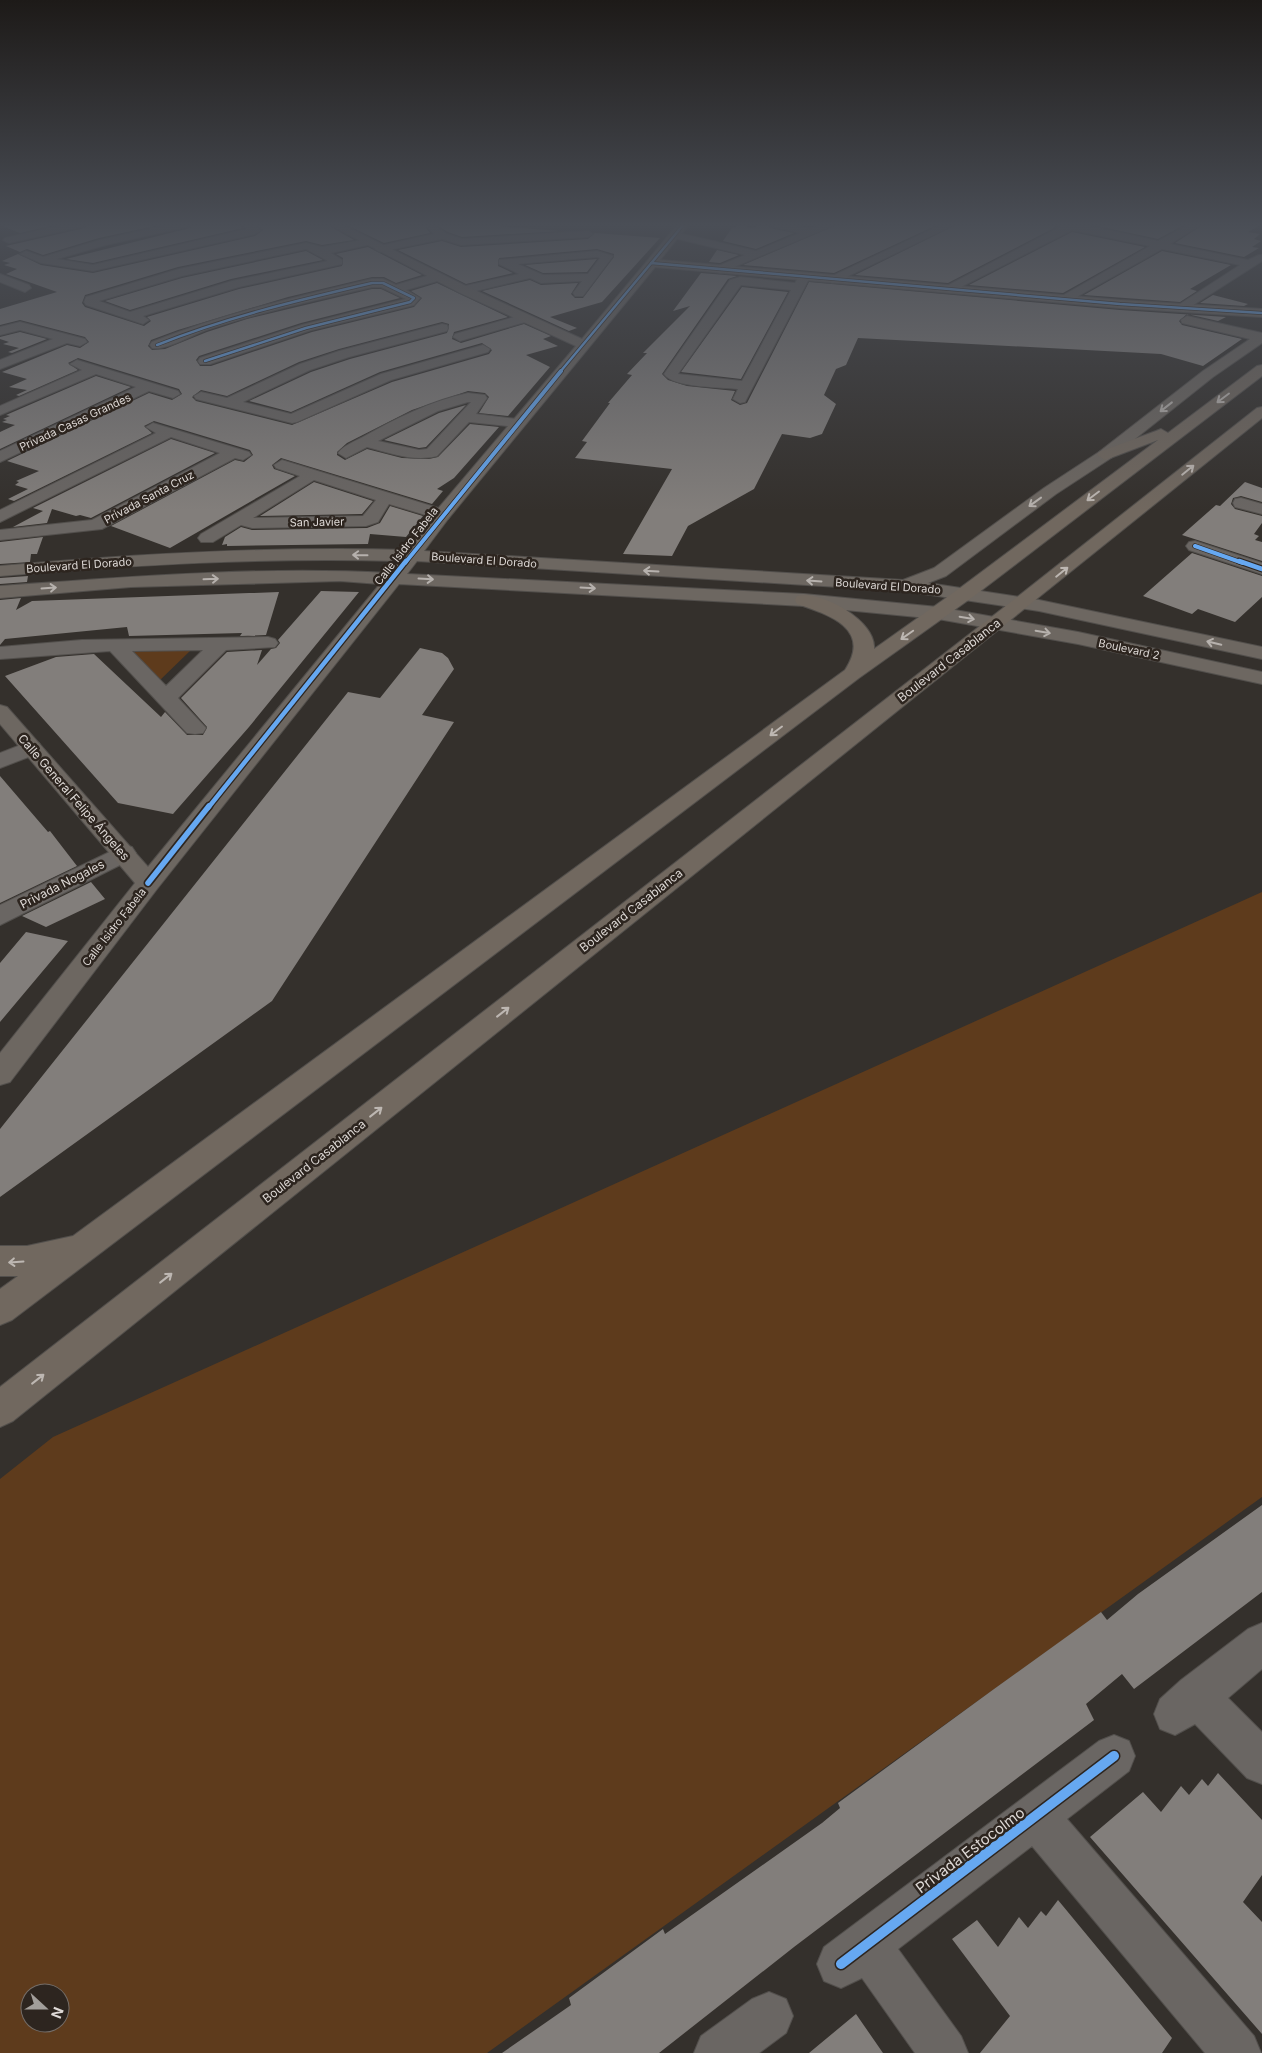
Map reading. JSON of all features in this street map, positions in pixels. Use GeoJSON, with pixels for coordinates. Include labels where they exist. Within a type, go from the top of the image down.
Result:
{"type":"FeatureCollection","features":[{"type":"Feature","properties":{"kind":"main road"},"geometry":{"type":"LineString","coordinates":[[0,1309],[852,674],[967,592],[1262,369]]}},
{"type":"Feature","properties":{"kind":"main road","name":"Boulevard Casablanca"},"geometry":{"type":"LineString","coordinates":[[0,1409],[1024,602],[1262,411]]}},
{"type":"Feature","properties":{"kind":"main road"},"geometry":{"type":"LineString","coordinates":[[1105,454],[1188,424]]}},
{"type":"Feature","properties":{"kind":"main road"},"geometry":{"type":"LineString","coordinates":[[804,600],[828,607],[847,618],[860,632],[866,646],[863,661],[852,674]]}},
{"type":"Feature","properties":{"kind":"main road"},"geometry":{"type":"LineString","coordinates":[[0,1261],[13,1263],[55,1256],[96,1239]]}},
{"type":"Feature","properties":{"kind":"street"},"geometry":{"type":"LineString","coordinates":[[178,353],[157,345],[199,328],[228,320]]}},
{"type":"Feature","properties":{"kind":"street"},"geometry":{"type":"LineString","coordinates":[[229,368],[200,360],[339,320]]}},
{"type":"Feature","properties":{"kind":"street"},"geometry":{"type":"LineString","coordinates":[[460,337],[519,320]]}},
{"type":"Feature","properties":{"kind":"street"},"geometry":{"type":"LineString","coordinates":[[529,320],[583,344]]}},
{"type":"Feature","properties":{"kind":"street","name":"Calle Isidro Fabela"},"geometry":{"type":"LineString","coordinates":[[0,1074],[148,883],[395,578],[442,515],[603,320]]}},
{"type":"Feature","properties":{"kind":"street"},"geometry":{"type":"LineString","coordinates":[[709,320],[672,374],[673,377],[747,386]]}},
{"type":"Feature","properties":{"kind":"street"},"geometry":{"type":"LineString","coordinates":[[740,399],[781,320]]}},
{"type":"Feature","properties":{"kind":"street"},"geometry":{"type":"LineString","coordinates":[[1188,320],[1261,337]]}},
{"type":"Feature","properties":{"kind":"street"},"geometry":{"type":"LineString","coordinates":[[227,404],[305,367],[436,325],[498,357]]}},
{"type":"Feature","properties":{"kind":"street"},"geometry":{"type":"LineString","coordinates":[[0,331],[20,326],[80,342]]}},
{"type":"Feature","properties":{"kind":"street"},"geometry":{"type":"LineString","coordinates":[[904,586],[940,572],[1050,491],[1105,454],[1208,374],[1261,337]]}},
{"type":"Feature","properties":{"kind":"street"},"geometry":{"type":"LineString","coordinates":[[0,365],[66,339]]}},
{"type":"Feature","properties":{"kind":"street"},"geometry":{"type":"LineString","coordinates":[[201,396],[284,418],[299,417],[348,392],[386,377],[483,349]]}},
{"type":"Feature","properties":{"kind":"street","name":"Privada Casas Grandes"},"geometry":{"type":"LineString","coordinates":[[76,364],[173,394]]}},
{"type":"Feature","properties":{"kind":"street"},"geometry":{"type":"LineString","coordinates":[[0,411],[94,370]]}},
{"type":"Feature","properties":{"kind":"street","name":"Privada Casas Grandes"},"geometry":{"type":"LineString","coordinates":[[0,457],[149,386]]}},
{"type":"Feature","properties":{"kind":"street"},"geometry":{"type":"LineString","coordinates":[[346,453],[365,442],[423,413],[462,397],[480,398],[480,401],[467,417],[432,453],[426,455],[365,442]]}},
{"type":"Feature","properties":{"kind":"street"},"geometry":{"type":"LineString","coordinates":[[467,417],[517,423]]}},
{"type":"Feature","properties":{"kind":"street"},"geometry":{"type":"LineString","coordinates":[[147,425],[252,458]]}},
{"type":"Feature","properties":{"kind":"street"},"geometry":{"type":"LineString","coordinates":[[0,518],[170,432]]}},
{"type":"Feature","properties":{"kind":"street","name":"Privada Santa Cruz"},"geometry":{"type":"LineString","coordinates":[[0,535],[96,525],[234,452]]}},
{"type":"Feature","properties":{"kind":"street"},"geometry":{"type":"LineString","coordinates":[[282,466],[442,515]]}},
{"type":"Feature","properties":{"kind":"street"},"geometry":{"type":"LineString","coordinates":[[207,538],[312,475]]}},
{"type":"Feature","properties":{"kind":"street","name":"San Javier"},"geometry":{"type":"LineString","coordinates":[[239,519],[252,523],[366,521],[372,518],[385,498]]}},
{"type":"Feature","properties":{"kind":"street"},"geometry":{"type":"LineString","coordinates":[[1241,503],[1262,509]]}},
{"type":"Feature","properties":{"kind":"street"},"geometry":{"type":"LineString","coordinates":[[1195,546],[1262,569]]}},
{"type":"Feature","properties":{"kind":"street","name":"Boulevard El Dorado"},"geometry":{"type":"LineString","coordinates":[[0,571],[96,562],[223,558],[412,556],[904,586],[967,592],[1024,602]]}},
{"type":"Feature","properties":{"kind":"street","name":"Boulevard El Dorado"},"geometry":{"type":"LineString","coordinates":[[0,592],[240,578],[340,576],[804,600],[938,613],[995,623]]}},
{"type":"Feature","properties":{"kind":"street","name":"Boulevard 2"},"geometry":{"type":"LineString","coordinates":[[1024,602],[1262,653]]}},
{"type":"Feature","properties":{"kind":"street","name":"Boulevard 2"},"geometry":{"type":"LineString","coordinates":[[995,623],[1078,638],[1262,678]]}},
{"type":"Feature","properties":{"kind":"street"},"geometry":{"type":"LineString","coordinates":[[166,698],[220,644]]}},
{"type":"Feature","properties":{"kind":"street"},"geometry":{"type":"LineString","coordinates":[[0,653],[48,648],[268,644]]}},
{"type":"Feature","properties":{"kind":"street"},"geometry":{"type":"LineString","coordinates":[[116,646],[195,728]]}},
{"type":"Feature","properties":{"kind":"street","name":"Calle General Felipe Ángeles"},"geometry":{"type":"LineString","coordinates":[[0,711],[148,883]]}},
{"type":"Feature","properties":{"kind":"street"},"geometry":{"type":"LineString","coordinates":[[0,761],[31,748]]}},
{"type":"Feature","properties":{"kind":"street","name":"Privada Nogales"},"geometry":{"type":"LineString","coordinates":[[0,916],[124,853]]}},
{"type":"Feature","properties":{"kind":"street"},"geometry":{"type":"LineString","coordinates":[[1262,1643],[1185,1705],[1262,1762]]}},
{"type":"Feature","properties":{"kind":"street","name":"Privada Estocolmo"},"geometry":{"type":"LineString","coordinates":[[944,2053],[853,1954],[1114,1756]]}},
{"type":"Feature","properties":{"kind":"street","name":"Privada Estocolmo"},"geometry":{"type":"LineString","coordinates":[[1035,1816],[1237,2053]]}},
{"type":"Feature","properties":{"kind":"street"},"geometry":{"type":"LineString","coordinates":[[718,2053],[769,2016]]}},
{"type":"Feature","properties":{"kind":"shaded area"},"geometry":{"type":"Polygon","coordinates":[[[133,651],[190,651],[159,681],[133,651]]]}},
{"type":"Feature","properties":{"kind":"shaded area"},"geometry":{"type":"Polygon","coordinates":[[[1262,892],[1262,1497],[487,2053],[0,2053],[0,1479],[53,1437],[1262,892]]]}},
{"type":"Feature","properties":{"kind":"building"},"geometry":{"type":"Polygon","coordinates":[[[0,320],[125,320],[144,326],[151,321],[150,320],[212,320],[151,340],[148,346],[152,350],[165,349],[245,320],[314,320],[199,356],[196,360],[200,366],[211,366],[312,332],[362,320],[498,320],[454,332],[452,339],[461,343],[524,324],[551,336],[543,339],[558,346],[526,355],[550,367],[508,416],[479,413],[489,397],[485,393],[468,391],[412,410],[347,443],[337,452],[337,455],[345,460],[367,449],[402,458],[429,459],[438,457],[470,424],[499,427],[454,478],[437,489],[443,491],[432,504],[281,458],[272,465],[274,469],[295,476],[170,548],[111,526],[235,460],[244,462],[253,455],[250,450],[154,421],[144,426],[152,433],[14,501],[8,499],[28,489],[15,485],[19,482],[16,481],[39,471],[7,461],[149,393],[172,400],[182,394],[179,389],[78,358],[68,363],[78,370],[19,396],[16,395],[27,390],[9,387],[27,379],[2,372],[67,345],[80,348],[89,342],[85,337],[20,320],[0,325],[0,320]],[[442,322],[339,349],[299,362],[227,396],[201,390],[192,397],[196,401],[292,425],[392,382],[489,354],[492,350],[482,343],[380,372],[291,412],[249,401],[311,372],[350,359],[447,333],[449,324],[442,322]]]}},
{"type":"Feature","properties":{"kind":"building"},"geometry":{"type":"Polygon","coordinates":[[[545,320],[557,320],[577,328],[569,331],[545,320]]]}},
{"type":"Feature","properties":{"kind":"building"},"geometry":{"type":"Polygon","coordinates":[[[676,320],[700,320],[662,374],[668,380],[687,386],[735,391],[731,400],[740,405],[747,403],[790,320],[1180,320],[1179,321],[1182,325],[1242,339],[1203,366],[1161,354],[858,338],[846,365],[836,369],[824,395],[836,404],[822,434],[810,438],[782,434],[754,489],[688,526],[672,556],[623,554],[672,469],[575,458],[587,442],[582,441],[610,403],[608,403],[632,375],[627,374],[647,353],[643,353],[676,320]]]}},
{"type":"Feature","properties":{"kind":"building"},"geometry":{"type":"Polygon","coordinates":[[[718,320],[773,320],[741,379],[681,372],[718,320]]]}},
{"type":"Feature","properties":{"kind":"building"},"geometry":{"type":"Polygon","coordinates":[[[20,332],[47,339],[12,353],[8,352],[19,348],[3,344],[9,342],[0,339],[0,337],[20,332]]]}},
{"type":"Feature","properties":{"kind":"building"},"geometry":{"type":"Polygon","coordinates":[[[96,376],[131,387],[0,449],[0,432],[15,425],[2,422],[7,420],[3,419],[10,416],[6,415],[96,376]]]}},
{"type":"Feature","properties":{"kind":"building"},"geometry":{"type":"Polygon","coordinates":[[[466,405],[426,447],[419,448],[384,440],[439,413],[466,405]]]}},
{"type":"Feature","properties":{"kind":"building"},"geometry":{"type":"Polygon","coordinates":[[[171,439],[215,453],[91,518],[52,509],[47,523],[13,527],[43,511],[33,508],[171,439]]]}},
{"type":"Feature","properties":{"kind":"building"},"geometry":{"type":"Polygon","coordinates":[[[314,482],[373,501],[362,514],[260,516],[314,482]]]}},
{"type":"Feature","properties":{"kind":"building"},"geometry":{"type":"Polygon","coordinates":[[[1245,482],[1262,488],[1262,502],[1241,496],[1233,498],[1231,504],[1235,509],[1262,516],[1262,523],[1254,534],[1259,536],[1255,540],[1262,542],[1262,561],[1182,535],[1216,505],[1220,506],[1245,482]]]}},
{"type":"Feature","properties":{"kind":"building"},"geometry":{"type":"Polygon","coordinates":[[[390,506],[423,516],[406,537],[370,534],[368,544],[222,545],[225,537],[241,527],[252,530],[367,528],[380,523],[390,506]]]}},
{"type":"Feature","properties":{"kind":"building"},"geometry":{"type":"Polygon","coordinates":[[[43,537],[37,554],[31,554],[30,562],[0,564],[0,542],[43,537]]]}},
{"type":"Feature","properties":{"kind":"building"},"geometry":{"type":"Polygon","coordinates":[[[1192,553],[1262,576],[1262,597],[1235,622],[1198,609],[1192,614],[1143,596],[1192,553]]]}},
{"type":"Feature","properties":{"kind":"building"},"geometry":{"type":"Polygon","coordinates":[[[28,576],[27,582],[0,584],[0,578],[28,576]]]}},
{"type":"Feature","properties":{"kind":"building"},"geometry":{"type":"Polygon","coordinates":[[[321,591],[359,592],[249,727],[173,814],[118,803],[5,676],[56,657],[94,654],[161,717],[165,712],[187,735],[203,735],[207,727],[181,698],[227,652],[262,650],[257,665],[271,649],[276,648],[280,643],[278,640],[321,591]]]}},
{"type":"Feature","properties":{"kind":"building"},"geometry":{"type":"Polygon","coordinates":[[[279,592],[266,635],[240,636],[242,633],[129,636],[127,627],[5,639],[0,645],[0,600],[21,598],[16,610],[32,601],[279,592]]]}},
{"type":"Feature","properties":{"kind":"building"},"geometry":{"type":"Polygon","coordinates":[[[420,648],[442,653],[448,658],[454,669],[422,715],[454,722],[272,1001],[0,1197],[0,1129],[348,692],[380,698],[420,648]]]}},
{"type":"Feature","properties":{"kind":"building"},"geometry":{"type":"Polygon","coordinates":[[[0,776],[48,832],[50,831],[77,866],[0,903],[0,776]]]}},
{"type":"Feature","properties":{"kind":"building"},"geometry":{"type":"Polygon","coordinates":[[[91,882],[105,899],[46,927],[22,916],[91,882]]]}},
{"type":"Feature","properties":{"kind":"building"},"geometry":{"type":"Polygon","coordinates":[[[26,932],[68,941],[0,1022],[0,963],[26,932]]]}},
{"type":"Feature","properties":{"kind":"building"},"geometry":{"type":"Polygon","coordinates":[[[1262,1505],[1262,1592],[1134,1689],[1122,1674],[1086,1704],[1094,1720],[794,1947],[659,2053],[502,2053],[571,2005],[569,1998],[663,1929],[665,1934],[822,1823],[840,1808],[838,1803],[994,1689],[1101,1612],[1107,1620],[1138,1594],[1262,1505]]]}},
{"type":"Feature","properties":{"kind":"building"},"geometry":{"type":"Polygon","coordinates":[[[1218,1773],[1262,1820],[1262,1875],[1243,1902],[1262,1922],[1262,2034],[1090,1837],[1143,1792],[1161,1812],[1181,1786],[1189,1795],[1202,1779],[1208,1786],[1218,1773]]]}},
{"type":"Feature","properties":{"kind":"building"},"geometry":{"type":"Polygon","coordinates":[[[1058,1900],[1172,2038],[1162,2053],[980,2053],[1010,2016],[952,1939],[977,1920],[998,1947],[1019,1917],[1028,1928],[1041,1911],[1046,1916],[1058,1900]]]}},
{"type":"Feature","properties":{"kind":"building"},"geometry":{"type":"Polygon","coordinates":[[[856,2014],[883,2053],[809,2053],[856,2014]]]}},
{"type":"Feature","properties":{"kind":"cycle path"},"geometry":{"type":"LineString","coordinates":[[157,345],[225,320]]}},
{"type":"Feature","properties":{"kind":"cycle path"},"geometry":{"type":"LineString","coordinates":[[205,361],[281,335],[336,320]]}},
{"type":"Feature","properties":{"kind":"cycle path"},"geometry":{"type":"LineString","coordinates":[[148,883],[517,423],[604,320]]}},
{"type":"Feature","properties":{"kind":"cycle path"},"geometry":{"type":"LineString","coordinates":[[1195,546],[1262,569]]}},
{"type":"Feature","properties":{"kind":"cycle path"},"geometry":{"type":"LineString","coordinates":[[841,1964],[1114,1756]]}}]}
